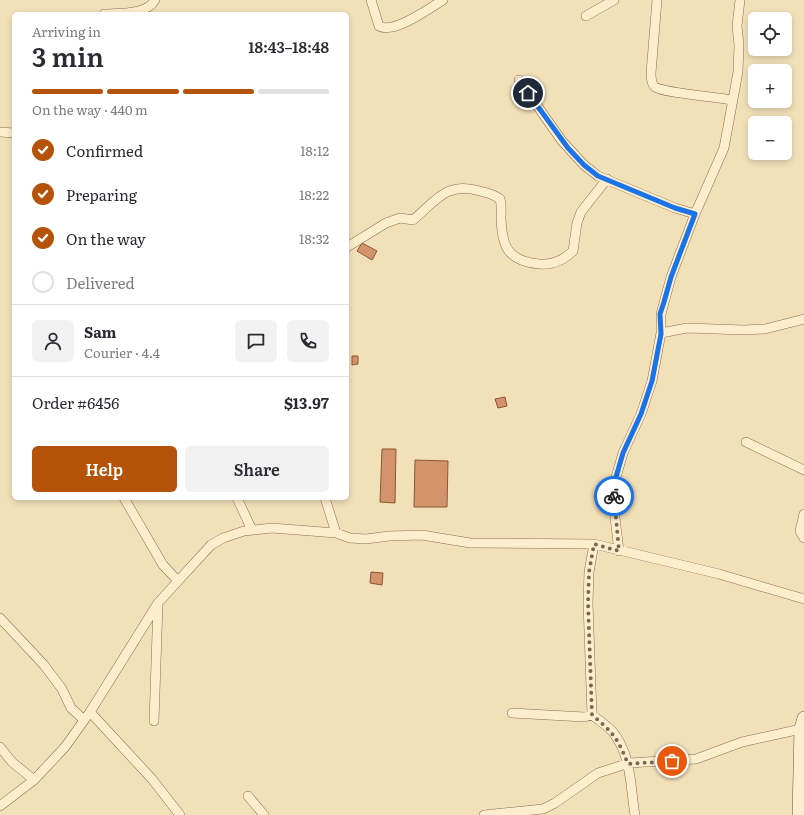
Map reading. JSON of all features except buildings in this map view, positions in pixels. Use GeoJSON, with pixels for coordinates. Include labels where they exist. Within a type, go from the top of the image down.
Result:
{"type":"FeatureCollection","features":[{"type":"Feature","properties":{"kind":"main road"},"geometry":{"type":"LineString","coordinates":[[799,815],[802,723]]}},
{"type":"Feature","properties":{"kind":"street"},"geometry":{"type":"LineString","coordinates":[[127,12],[138,11],[148,6],[155,0]]}},
{"type":"Feature","properties":{"kind":"street"},"geometry":{"type":"LineString","coordinates":[[371,0],[379,26],[389,29],[402,24],[443,0]]}},
{"type":"Feature","properties":{"kind":"street"},"geometry":{"type":"LineString","coordinates":[[586,16],[614,0]]}},
{"type":"Feature","properties":{"kind":"street"},"geometry":{"type":"LineString","coordinates":[[657,0],[650,73],[652,84],[655,87],[669,90],[732,100]]}},
{"type":"Feature","properties":{"kind":"street"},"geometry":{"type":"LineString","coordinates":[[619,551],[614,484],[623,453],[641,414],[652,381],[661,334],[660,314],[671,277],[695,214],[724,148],[738,72],[739,45],[737,26],[740,0]]}},
{"type":"Feature","properties":{"kind":"street"},"geometry":{"type":"LineString","coordinates":[[519,80],[574,155],[598,176],[675,208],[695,214]]}},
{"type":"Feature","properties":{"kind":"street"},"geometry":{"type":"LineString","coordinates":[[0,132],[12,133]]}},
{"type":"Feature","properties":{"kind":"street"},"geometry":{"type":"LineString","coordinates":[[349,246],[386,223],[400,218],[413,220],[428,205],[453,188],[473,189],[495,196],[500,200],[504,246],[510,254],[525,263],[544,264],[557,262],[573,252],[577,223],[581,212],[607,179]]}},
{"type":"Feature","properties":{"kind":"street"},"geometry":{"type":"LineString","coordinates":[[661,334],[686,328],[758,329],[804,319]]}},
{"type":"Feature","properties":{"kind":"street"},"geometry":{"type":"LineString","coordinates":[[746,442],[804,470]]}},
{"type":"Feature","properties":{"kind":"street"},"geometry":{"type":"LineString","coordinates":[[125,500],[163,565],[178,581]]}},
{"type":"Feature","properties":{"kind":"street"},"geometry":{"type":"LineString","coordinates":[[238,500],[252,530]]}},
{"type":"Feature","properties":{"kind":"street"},"geometry":{"type":"LineString","coordinates":[[326,500],[336,533]]}},
{"type":"Feature","properties":{"kind":"street"},"geometry":{"type":"LineString","coordinates":[[804,514],[800,531],[804,538]]}},
{"type":"Feature","properties":{"kind":"street"},"geometry":{"type":"LineString","coordinates":[[0,806],[34,780],[65,747],[90,712],[158,603],[178,581],[211,545],[223,538],[252,530],[272,528],[336,533],[350,538],[366,539],[389,536],[422,535],[470,543],[594,544],[719,574],[804,600]]}},
{"type":"Feature","properties":{"kind":"street"},"geometry":{"type":"LineString","coordinates":[[594,544],[589,572],[588,603],[592,715],[612,731],[620,744],[628,764],[635,815]]}},
{"type":"Feature","properties":{"kind":"street"},"geometry":{"type":"LineString","coordinates":[[154,721],[158,603]]}},
{"type":"Feature","properties":{"kind":"street"},"geometry":{"type":"LineString","coordinates":[[0,618],[44,665],[62,689],[71,708],[84,720]]}},
{"type":"Feature","properties":{"kind":"street"},"geometry":{"type":"LineString","coordinates":[[90,712],[152,779],[180,815]]}},
{"type":"Feature","properties":{"kind":"street"},"geometry":{"type":"LineString","coordinates":[[512,713],[584,717],[592,715]]}},
{"type":"Feature","properties":{"kind":"street"},"geometry":{"type":"LineString","coordinates":[[484,815],[543,809],[555,803],[598,773],[628,764],[696,759],[742,742],[802,723]]}},
{"type":"Feature","properties":{"kind":"street"},"geometry":{"type":"LineString","coordinates":[[0,747],[12,762],[34,780]]}},
{"type":"Feature","properties":{"kind":"street"},"geometry":{"type":"LineString","coordinates":[[248,796],[264,815]]}},
{"type":"Feature","properties":{"kind":"way so far"},"geometry":{"type":"LineString","coordinates":[[614,496],[619,551],[594,544],[589,572],[588,603],[592,715],[612,731],[620,744],[628,764],[672,761]]}},
{"type":"Feature","properties":{"kind":"route"},"geometry":{"type":"LineString","coordinates":[[528,93],[562,141],[584,165],[598,176],[675,208],[695,214],[671,277],[660,314],[661,334],[652,381],[641,414],[623,453],[614,484],[614,496]]}}]}
